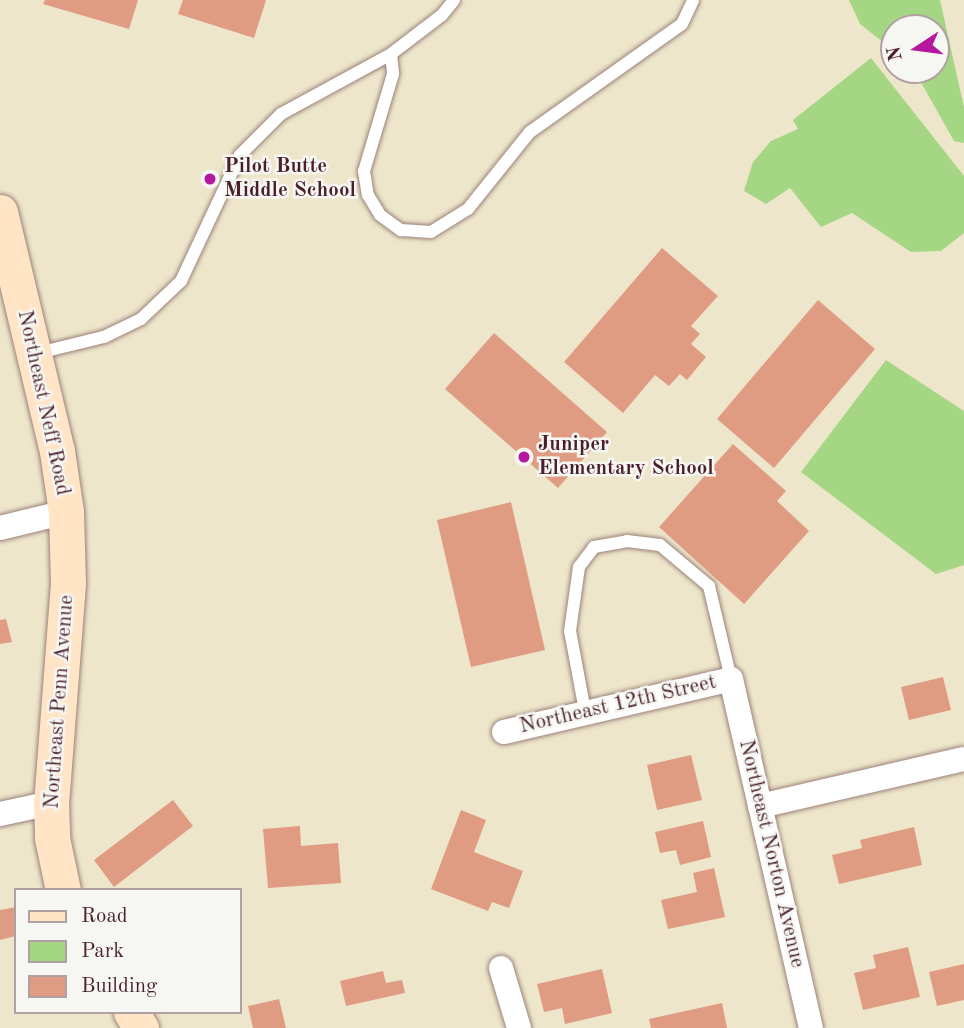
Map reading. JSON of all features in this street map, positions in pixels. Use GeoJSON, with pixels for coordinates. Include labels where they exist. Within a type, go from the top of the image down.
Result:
{"type":"FeatureCollection","features":[{"type":"Feature","properties":{"kind":"main road","name":"Northeast Neff Road"},"geometry":{"type":"LineString","coordinates":[[0,212],[5,257],[34,354],[66,512]]}},
{"type":"Feature","properties":{"kind":"main road","name":"Northeast Penn Avenue"},"geometry":{"type":"LineString","coordinates":[[63,888],[51,838],[51,803],[68,583],[66,512]]}},
{"type":"Feature","properties":{"kind":"street"},"geometry":{"type":"LineString","coordinates":[[0,528],[66,512]]}},
{"type":"Feature","properties":{"kind":"street","name":"Northeast 12th Street"},"geometry":{"type":"LineString","coordinates":[[504,732],[731,679]]}},
{"type":"Feature","properties":{"kind":"street","name":"Northeast Norton Avenue"},"geometry":{"type":"LineString","coordinates":[[731,679],[811,1028]]}},
{"type":"Feature","properties":{"kind":"street"},"geometry":{"type":"LineString","coordinates":[[760,806],[964,759]]}},
{"type":"Feature","properties":{"kind":"street"},"geometry":{"type":"LineString","coordinates":[[0,814],[51,803]]}},
{"type":"Feature","properties":{"kind":"street"},"geometry":{"type":"LineString","coordinates":[[501,968],[519,1028]]}},
{"type":"Feature","properties":{"kind":"lane"},"geometry":{"type":"LineString","coordinates":[[34,354],[104,337],[141,319],[181,281],[240,155],[281,114],[391,54],[442,15],[454,0]]}},
{"type":"Feature","properties":{"kind":"lane"},"geometry":{"type":"LineString","coordinates":[[391,54],[393,74],[364,172],[368,195],[380,215],[401,230],[431,232],[468,209],[530,132],[682,24],[693,0]]}},
{"type":"Feature","properties":{"kind":"lane"},"geometry":{"type":"LineString","coordinates":[[585,712],[570,631],[579,567],[594,547],[627,541],[660,545],[709,586],[731,679]]}},
{"type":"Feature","properties":{"kind":"green space"},"geometry":{"type":"Polygon","coordinates":[[[849,0],[940,0],[943,14],[880,14],[880,40],[860,24],[849,0]]]}},
{"type":"Feature","properties":{"kind":"green space"},"geometry":{"type":"Polygon","coordinates":[[[950,45],[964,107],[964,143],[954,141],[922,84],[950,84],[950,45]]]}},
{"type":"Feature","properties":{"kind":"green space"},"geometry":{"type":"Polygon","coordinates":[[[871,58],[880,69],[880,84],[891,84],[964,176],[964,233],[941,251],[911,252],[852,213],[821,227],[790,188],[766,204],[744,191],[753,162],[771,141],[798,129],[793,120],[871,58]]]}},
{"type":"Feature","properties":{"kind":"green space"},"geometry":{"type":"Polygon","coordinates":[[[886,360],[964,411],[964,565],[936,574],[801,472],[886,360]]]}},
{"type":"Feature","properties":{"kind":"building"},"geometry":{"type":"Polygon","coordinates":[[[45,0],[138,0],[129,29],[43,4],[45,0]]]}},
{"type":"Feature","properties":{"kind":"building"},"geometry":{"type":"Polygon","coordinates":[[[183,0],[266,0],[254,38],[178,14],[183,0]]]}},
{"type":"Feature","properties":{"kind":"building"},"geometry":{"type":"Polygon","coordinates":[[[662,248],[718,296],[691,326],[700,334],[691,344],[706,357],[687,380],[680,374],[669,386],[655,375],[623,413],[564,362],[662,248]]]}},
{"type":"Feature","properties":{"kind":"building"},"geometry":{"type":"Polygon","coordinates":[[[818,300],[875,349],[774,468],[717,419],[818,300]]]}},
{"type":"Feature","properties":{"kind":"building"},"geometry":{"type":"Polygon","coordinates":[[[494,333],[607,432],[558,488],[445,389],[494,333]]]}},
{"type":"Feature","properties":{"kind":"building"},"geometry":{"type":"Polygon","coordinates":[[[733,444],[786,491],[777,501],[809,531],[744,604],[659,527],[733,444]]]}},
{"type":"Feature","properties":{"kind":"building"},"geometry":{"type":"Polygon","coordinates":[[[511,502],[545,650],[471,667],[437,520],[511,502]]]}},
{"type":"Feature","properties":{"kind":"building"},"geometry":{"type":"Polygon","coordinates":[[[6,619],[12,642],[0,644],[0,620],[6,619]]]}},
{"type":"Feature","properties":{"kind":"building"},"geometry":{"type":"Polygon","coordinates":[[[943,677],[951,710],[909,720],[901,687],[943,677]]]}},
{"type":"Feature","properties":{"kind":"building"},"geometry":{"type":"Polygon","coordinates":[[[691,755],[702,800],[657,810],[647,765],[691,755]]]}},
{"type":"Feature","properties":{"kind":"building"},"geometry":{"type":"Polygon","coordinates":[[[173,800],[193,826],[114,887],[94,860],[173,800]]]}},
{"type":"Feature","properties":{"kind":"building"},"geometry":{"type":"Polygon","coordinates":[[[461,810],[486,820],[474,852],[523,871],[509,908],[492,902],[488,911],[431,889],[461,810]]]}},
{"type":"Feature","properties":{"kind":"building"},"geometry":{"type":"Polygon","coordinates":[[[703,821],[711,857],[680,865],[676,850],[660,853],[655,832],[703,821]]]}},
{"type":"Feature","properties":{"kind":"building"},"geometry":{"type":"Polygon","coordinates":[[[300,826],[301,846],[338,843],[341,883],[268,888],[263,829],[300,826]]]}},
{"type":"Feature","properties":{"kind":"building"},"geometry":{"type":"Polygon","coordinates":[[[914,827],[922,865],[839,884],[832,855],[862,848],[860,840],[914,827]]]}},
{"type":"Feature","properties":{"kind":"building"},"geometry":{"type":"Polygon","coordinates":[[[714,868],[725,917],[668,929],[661,900],[697,892],[693,873],[714,868]]]}},
{"type":"Feature","properties":{"kind":"building"},"geometry":{"type":"Polygon","coordinates":[[[14,907],[14,936],[0,940],[0,910],[14,907]]]}},
{"type":"Feature","properties":{"kind":"building"},"geometry":{"type":"Polygon","coordinates":[[[908,947],[920,997],[863,1010],[854,973],[876,968],[873,955],[908,947]]]}},
{"type":"Feature","properties":{"kind":"building"},"geometry":{"type":"Polygon","coordinates":[[[964,964],[964,1000],[937,1006],[929,972],[964,964]]]}},
{"type":"Feature","properties":{"kind":"building"},"geometry":{"type":"Polygon","coordinates":[[[602,969],[612,1013],[565,1024],[562,1008],[544,1012],[537,984],[602,969]]]}},
{"type":"Feature","properties":{"kind":"building"},"geometry":{"type":"Polygon","coordinates":[[[383,971],[386,983],[402,980],[405,993],[346,1006],[340,981],[383,971]]]}},
{"type":"Feature","properties":{"kind":"building"},"geometry":{"type":"Polygon","coordinates":[[[279,999],[286,1028],[253,1028],[248,1006],[279,999]]]}},
{"type":"Feature","properties":{"kind":"building"},"geometry":{"type":"Polygon","coordinates":[[[722,1003],[727,1028],[651,1028],[649,1019],[722,1003]]]}},
{"type":"Feature","properties":{"kind":"place","name":"Pilot Butte Middle School"},"geometry":{"type":"Point","coordinates":[210,179]}},
{"type":"Feature","properties":{"kind":"place","name":"Juniper Elementary School"},"geometry":{"type":"Point","coordinates":[524,457]}}]}
